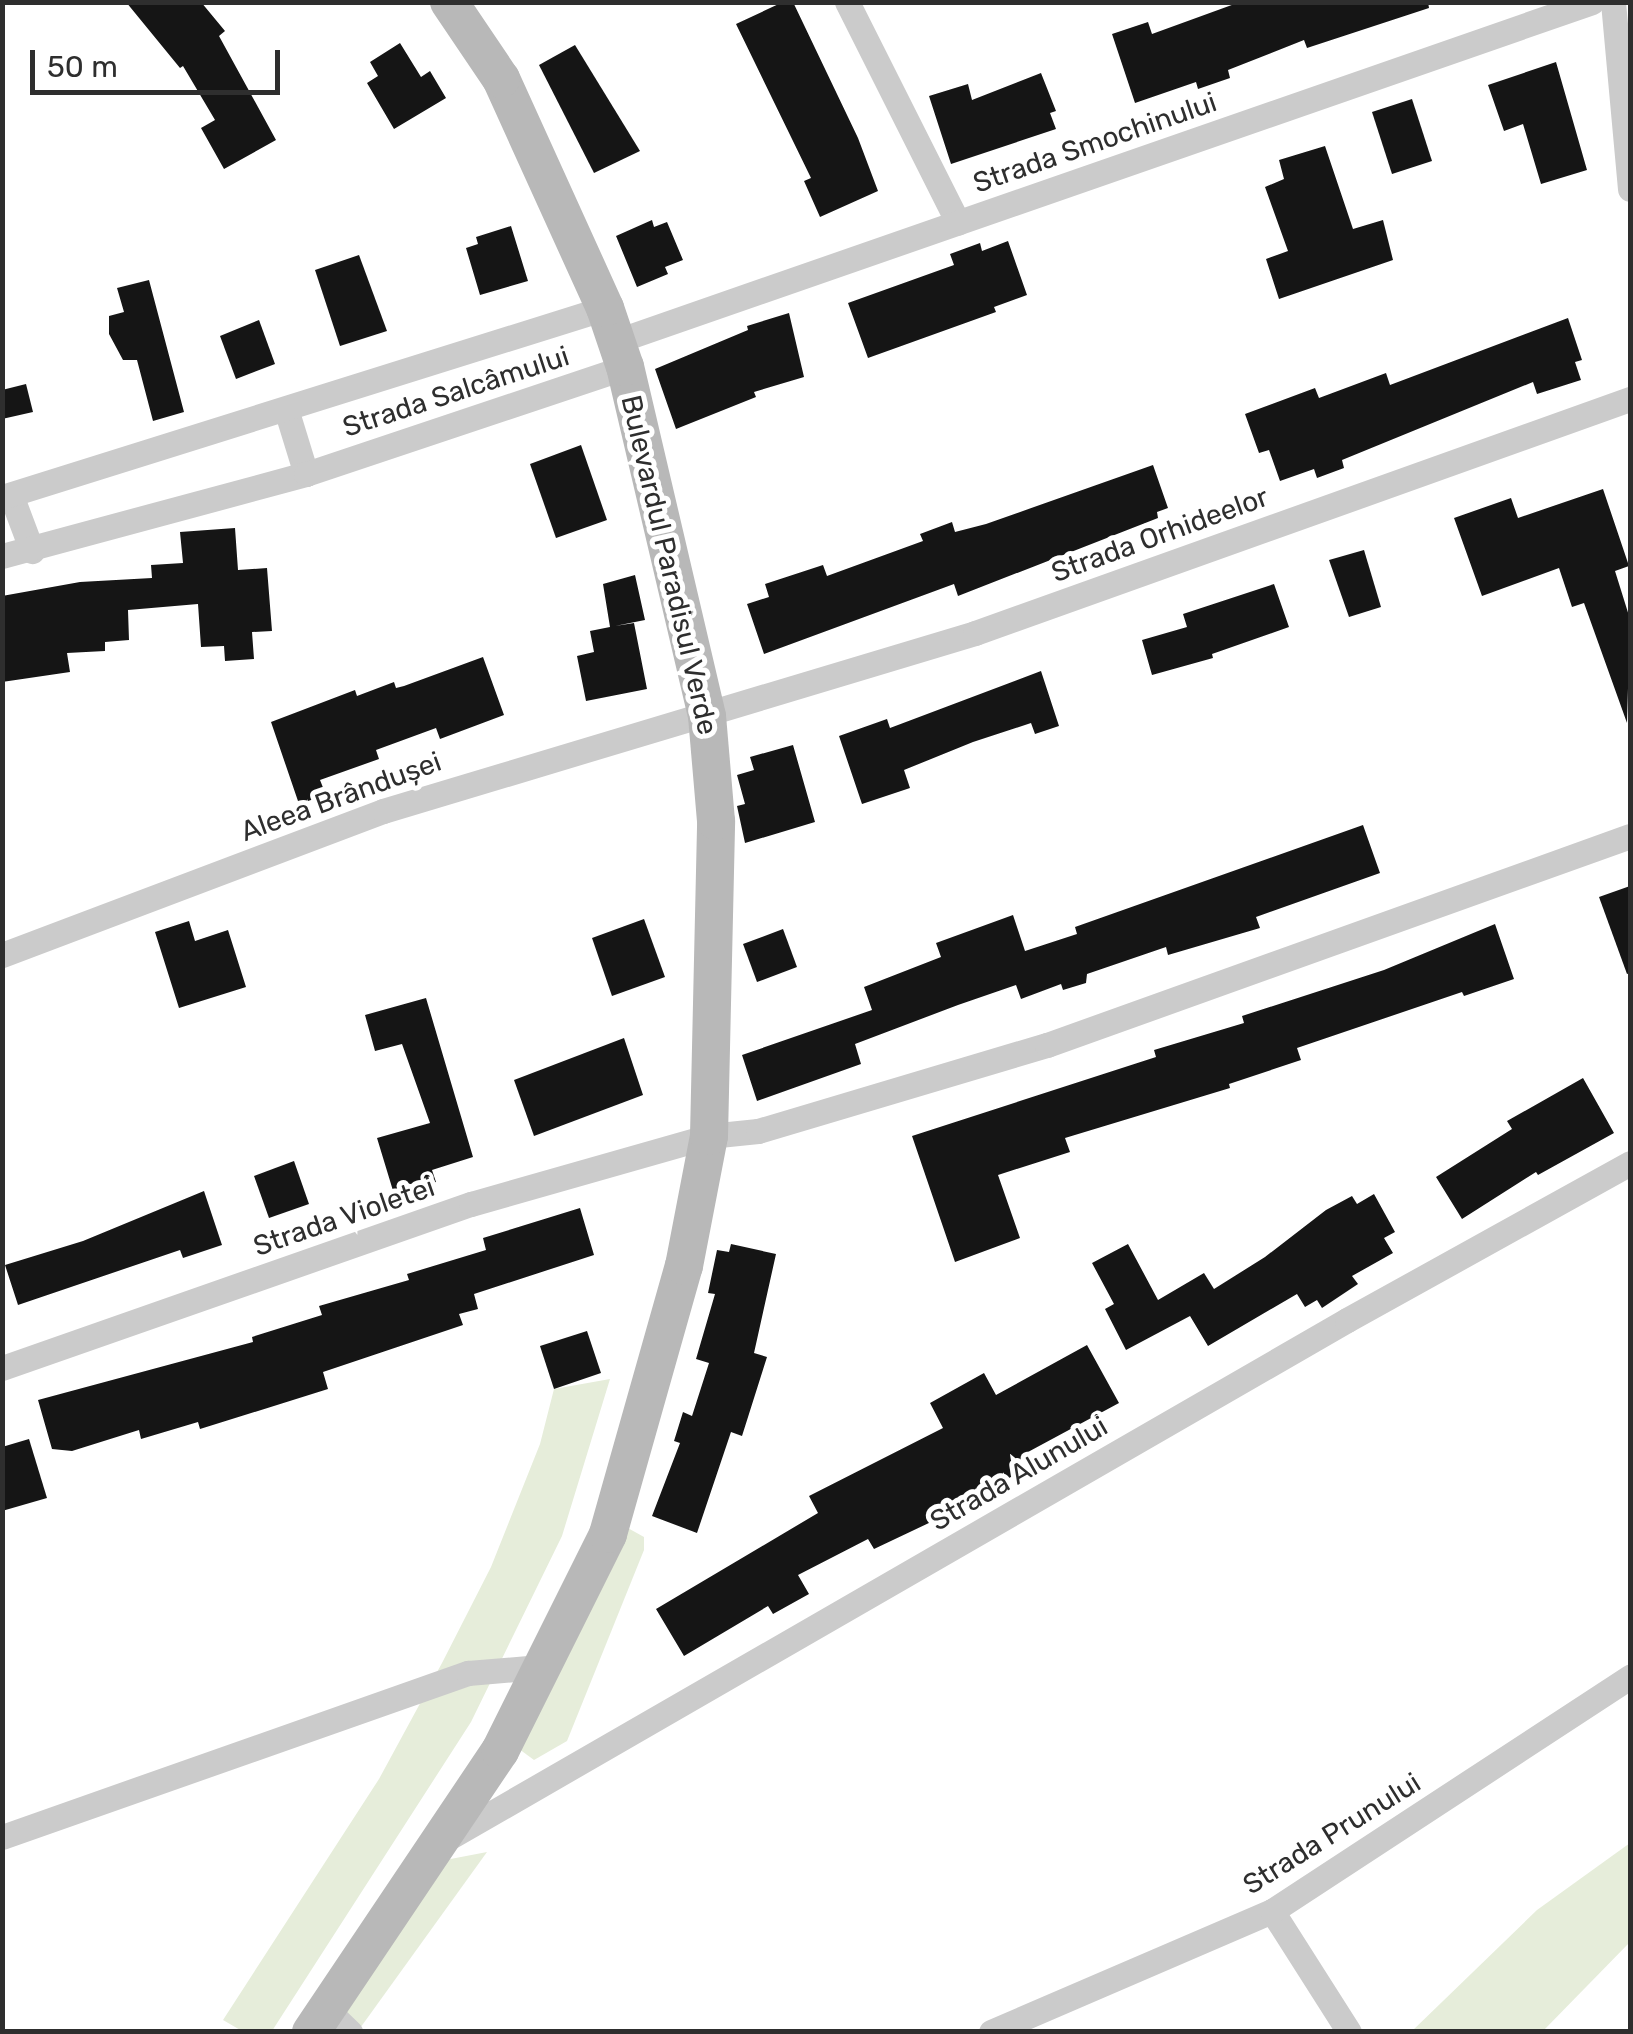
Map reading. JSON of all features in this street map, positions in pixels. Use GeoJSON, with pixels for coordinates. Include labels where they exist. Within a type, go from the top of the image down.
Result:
{"type":"FeatureCollection","features":[{"type":"Feature","properties":{"kind":"street","name":"Bulevardul Paradisul Verde"},"geometry":{"type":"LineString","coordinates":[[328,2024],[500,1750],[608,1534],[679,1285],[709,1136],[717,859],[707,716],[616,339],[501,79],[450,2]]}},
{"type":"Feature","properties":{"kind":"street"},"geometry":{"type":"LineString","coordinates":[[846,2],[958,223]]}},
{"type":"Feature","properties":{"kind":"street","name":"Strada Smochinului"},"geometry":{"type":"LineString","coordinates":[[616,339],[1592,2]]}},
{"type":"Feature","properties":{"kind":"street"},"geometry":{"type":"LineString","coordinates":[[1613,2],[1627,107],[1630,190]]}},
{"type":"Feature","properties":{"kind":"street","name":"Strada Salcâmului"},"geometry":{"type":"LineString","coordinates":[[32,551],[7,496],[286,409],[616,339]]}},
{"type":"Feature","properties":{"kind":"street","name":"Strada Salcâmului"},"geometry":{"type":"LineString","coordinates":[[2,556],[306,474],[616,339]]}},
{"type":"Feature","properties":{"kind":"street","name":"Strada Orhideelor"},"geometry":{"type":"LineString","coordinates":[[707,716],[975,633],[1630,399]]}},
{"type":"Feature","properties":{"kind":"street"},"geometry":{"type":"LineString","coordinates":[[286,409],[306,474]]}},
{"type":"Feature","properties":{"kind":"street","name":"Aleea Brândușei"},"geometry":{"type":"LineString","coordinates":[[2,955],[383,812],[528,764],[707,716]]}},
{"type":"Feature","properties":{"kind":"street"},"geometry":{"type":"LineString","coordinates":[[709,1136],[758,1132],[1047,1045],[1630,836]]}},
{"type":"Feature","properties":{"kind":"street","name":"Strada Violetei"},"geometry":{"type":"LineString","coordinates":[[2,1368],[471,1204],[709,1136]]}},
{"type":"Feature","properties":{"kind":"street","name":"Strada Alunului"},"geometry":{"type":"LineString","coordinates":[[441,1843],[1347,1320],[1630,1163]]}},
{"type":"Feature","properties":{"kind":"street"},"geometry":{"type":"LineString","coordinates":[[2,1837],[468,1672],[540,1667]]}},
{"type":"Feature","properties":{"kind":"street","name":"Strada Prunului"},"geometry":{"type":"LineString","coordinates":[[992,2032],[1272,1912],[1630,1677]]}},
{"type":"Feature","properties":{"kind":"street"},"geometry":{"type":"LineString","coordinates":[[1272,1912],[1349,2032]]}},
{"type":"Feature","properties":{"kind":"green space"},"geometry":{"type":"Polygon","coordinates":[[[610,1379],[562,1536],[471,1722],[272,2031],[242,2031],[223,2020],[379,1779],[442,1663],[491,1567],[540,1444],[554,1389],[610,1379]]]}},
{"type":"Feature","properties":{"kind":"green space"},"geometry":{"type":"Polygon","coordinates":[[[626,1527],[644,1537],[644,1550],[567,1741],[534,1760],[515,1746],[626,1527]]]}},
{"type":"Feature","properties":{"kind":"green space"},"geometry":{"type":"Polygon","coordinates":[[[1630,1843],[1630,1942],[1543,2031],[1412,2031],[1537,1910],[1630,1843]]]}},
{"type":"Feature","properties":{"kind":"green space"},"geometry":{"type":"Polygon","coordinates":[[[487,1852],[358,2031],[312,2032],[435,1862],[487,1852]]]}},
{"type":"Feature","properties":{"kind":"building"},"geometry":{"type":"Polygon","coordinates":[[[126,2],[201,2],[225,31],[219,36],[276,140],[224,169],[201,128],[215,120],[183,66],[180,68],[126,2]]]}},
{"type":"Feature","properties":{"kind":"building"},"geometry":{"type":"Polygon","coordinates":[[[783,2],[793,2],[858,138],[878,191],[820,217],[804,181],[811,178],[736,24],[783,2]]]}},
{"type":"Feature","properties":{"kind":"building"},"geometry":{"type":"Polygon","coordinates":[[[1240,2],[1428,2],[1429,8],[1307,48],[1304,40],[1228,70],[1230,78],[1198,89],[1196,82],[1135,103],[1112,34],[1148,22],[1152,34],[1240,2]]]}},
{"type":"Feature","properties":{"kind":"building"},"geometry":{"type":"Polygon","coordinates":[[[400,43],[421,77],[430,71],[446,98],[394,129],[367,83],[378,76],[370,62],[400,43]]]}},
{"type":"Feature","properties":{"kind":"building"},"geometry":{"type":"Polygon","coordinates":[[[575,45],[640,151],[594,173],[539,65],[575,45]]]}},
{"type":"Feature","properties":{"kind":"building"},"geometry":{"type":"Polygon","coordinates":[[[1556,62],[1587,170],[1541,184],[1523,124],[1504,131],[1488,85],[1556,62]]]}},
{"type":"Feature","properties":{"kind":"building"},"geometry":{"type":"Polygon","coordinates":[[[1041,73],[1056,111],[1050,113],[1056,129],[951,164],[929,96],[968,84],[972,100],[1041,73]]]}},
{"type":"Feature","properties":{"kind":"building"},"geometry":{"type":"Polygon","coordinates":[[[1412,99],[1432,161],[1392,174],[1372,112],[1412,99]]]}},
{"type":"Feature","properties":{"kind":"building"},"geometry":{"type":"Polygon","coordinates":[[[1325,146],[1353,229],[1383,220],[1393,260],[1279,299],[1266,259],[1288,251],[1265,187],[1284,179],[1279,160],[1325,146]]]}},
{"type":"Feature","properties":{"kind":"building"},"geometry":{"type":"Polygon","coordinates":[[[652,220],[654,227],[667,222],[683,260],[665,267],[668,274],[637,287],[616,236],[652,220]]]}},
{"type":"Feature","properties":{"kind":"building"},"geometry":{"type":"Polygon","coordinates":[[[511,226],[528,281],[480,295],[466,248],[478,244],[476,237],[511,226]]]}},
{"type":"Feature","properties":{"kind":"building"},"geometry":{"type":"Polygon","coordinates":[[[1008,241],[1027,295],[994,307],[996,312],[868,358],[848,303],[954,265],[950,254],[980,243],[982,251],[1008,241]]]}},
{"type":"Feature","properties":{"kind":"building"},"geometry":{"type":"Polygon","coordinates":[[[359,255],[387,331],[340,346],[315,270],[359,255]]]}},
{"type":"Feature","properties":{"kind":"building"},"geometry":{"type":"Polygon","coordinates":[[[149,280],[184,412],[153,421],[137,360],[123,360],[109,334],[109,316],[124,312],[117,288],[149,280]]]}},
{"type":"Feature","properties":{"kind":"building"},"geometry":{"type":"Polygon","coordinates":[[[789,313],[804,377],[754,392],[756,397],[676,429],[655,369],[748,330],[747,326],[789,313]]]}},
{"type":"Feature","properties":{"kind":"building"},"geometry":{"type":"Polygon","coordinates":[[[1568,318],[1582,360],[1575,362],[1581,380],[1537,394],[1533,382],[1342,460],[1344,468],[1317,478],[1314,469],[1280,481],[1269,450],[1259,453],[1245,414],[1315,388],[1319,398],[1386,373],[1390,385],[1568,318]]]}},
{"type":"Feature","properties":{"kind":"building"},"geometry":{"type":"Polygon","coordinates":[[[259,320],[275,364],[236,379],[220,336],[259,320]]]}},
{"type":"Feature","properties":{"kind":"building"},"geometry":{"type":"Polygon","coordinates":[[[26,384],[33,412],[2,419],[2,390],[26,384]]]}},
{"type":"Feature","properties":{"kind":"building"},"geometry":{"type":"Polygon","coordinates":[[[581,445],[607,520],[556,538],[530,464],[581,445]]]}},
{"type":"Feature","properties":{"kind":"building"},"geometry":{"type":"Polygon","coordinates":[[[1153,465],[1168,508],[1157,512],[1158,518],[958,596],[954,584],[764,654],[747,604],[769,597],[765,584],[823,565],[827,576],[923,541],[920,534],[952,522],[955,532],[986,524],[1153,465]]]}},
{"type":"Feature","properties":{"kind":"building"},"geometry":{"type":"Polygon","coordinates":[[[1603,489],[1629,566],[1615,571],[1630,619],[1627,723],[1584,603],[1572,607],[1559,568],[1482,596],[1454,518],[1511,498],[1518,518],[1603,489]]]}},
{"type":"Feature","properties":{"kind":"building"},"geometry":{"type":"Polygon","coordinates":[[[235,528],[238,570],[267,568],[272,631],[252,632],[254,659],[225,661],[224,646],[201,647],[198,604],[128,610],[129,640],[105,642],[105,651],[67,653],[70,672],[2,682],[2,596],[80,582],[152,578],[151,565],[183,563],[180,532],[235,528]]]}},
{"type":"Feature","properties":{"kind":"building"},"geometry":{"type":"Polygon","coordinates":[[[1364,550],[1381,607],[1349,617],[1329,560],[1364,550]]]}},
{"type":"Feature","properties":{"kind":"building"},"geometry":{"type":"Polygon","coordinates":[[[635,575],[645,620],[615,626],[634,623],[647,689],[586,701],[577,656],[594,652],[590,631],[610,627],[603,584],[635,575]]]}},
{"type":"Feature","properties":{"kind":"building"},"geometry":{"type":"Polygon","coordinates":[[[1274,584],[1289,627],[1212,654],[1213,658],[1152,675],[1142,640],[1187,627],[1183,614],[1274,584]]]}},
{"type":"Feature","properties":{"kind":"building"},"geometry":{"type":"Polygon","coordinates":[[[483,657],[504,715],[440,739],[436,728],[376,750],[379,759],[320,780],[326,795],[299,804],[271,722],[355,690],[357,696],[394,682],[396,688],[404,686],[483,657]]]}},
{"type":"Feature","properties":{"kind":"building"},"geometry":{"type":"Polygon","coordinates":[[[1041,671],[1059,726],[1035,734],[1031,723],[973,742],[904,770],[910,788],[862,804],[839,736],[887,719],[890,728],[1041,671]]]}},
{"type":"Feature","properties":{"kind":"building"},"geometry":{"type":"Polygon","coordinates":[[[793,745],[815,822],[745,843],[737,806],[745,804],[737,775],[754,770],[750,757],[793,745]]]}},
{"type":"Feature","properties":{"kind":"building"},"geometry":{"type":"Polygon","coordinates":[[[1363,825],[1380,873],[1256,917],[1260,928],[1168,955],[1166,947],[1087,974],[1086,983],[1063,990],[1061,984],[1021,999],[1016,985],[855,1044],[861,1064],[757,1101],[742,1055],[872,1010],[864,987],[941,957],[936,943],[1013,915],[1025,951],[1077,934],[1075,927],[1363,825]]]}},
{"type":"Feature","properties":{"kind":"building"},"geometry":{"type":"Polygon","coordinates":[[[1630,886],[1630,973],[1627,974],[1599,897],[1630,886]]]}},
{"type":"Feature","properties":{"kind":"building"},"geometry":{"type":"Polygon","coordinates":[[[644,919],[665,977],[612,996],[592,938],[644,919]]]}},
{"type":"Feature","properties":{"kind":"building"},"geometry":{"type":"Polygon","coordinates":[[[189,921],[195,941],[228,930],[246,987],[179,1008],[155,932],[189,921]]]}},
{"type":"Feature","properties":{"kind":"building"},"geometry":{"type":"Polygon","coordinates":[[[1495,924],[1514,979],[1464,996],[1462,992],[1297,1048],[1301,1060],[1229,1084],[1230,1088],[1065,1138],[1070,1152],[998,1175],[1020,1238],[955,1262],[912,1136],[1156,1057],[1154,1050],[1244,1023],[1242,1016],[1384,970],[1495,924]]]}},
{"type":"Feature","properties":{"kind":"building"},"geometry":{"type":"Polygon","coordinates":[[[783,929],[797,967],[757,982],[743,944],[783,929]]]}},
{"type":"Feature","properties":{"kind":"building"},"geometry":{"type":"Polygon","coordinates":[[[426,998],[473,1157],[432,1170],[436,1182],[394,1194],[377,1138],[430,1123],[402,1044],[375,1051],[365,1015],[426,998]]]}},
{"type":"Feature","properties":{"kind":"building"},"geometry":{"type":"Polygon","coordinates":[[[624,1038],[643,1095],[534,1136],[514,1080],[624,1038]]]}},
{"type":"Feature","properties":{"kind":"building"},"geometry":{"type":"Polygon","coordinates":[[[1583,1078],[1614,1133],[1538,1175],[1536,1172],[1462,1219],[1436,1177],[1512,1129],[1507,1121],[1583,1078]]]}},
{"type":"Feature","properties":{"kind":"building"},"geometry":{"type":"Polygon","coordinates":[[[294,1161],[309,1204],[269,1218],[254,1176],[294,1161]]]}},
{"type":"Feature","properties":{"kind":"building"},"geometry":{"type":"Polygon","coordinates":[[[204,1191],[222,1245],[183,1258],[180,1250],[18,1305],[5,1265],[83,1241],[204,1191]]]}},
{"type":"Feature","properties":{"kind":"building"},"geometry":{"type":"Polygon","coordinates":[[[1374,1194],[1395,1232],[1384,1238],[1393,1253],[1352,1276],[1358,1284],[1322,1308],[1317,1300],[1305,1307],[1297,1294],[1208,1346],[1190,1316],[1126,1350],[1105,1309],[1114,1304],[1092,1263],[1128,1244],[1158,1300],[1204,1273],[1214,1289],[1265,1257],[1326,1210],[1352,1196],[1357,1204],[1374,1194]]]}},
{"type":"Feature","properties":{"kind":"building"},"geometry":{"type":"Polygon","coordinates":[[[580,1208],[594,1255],[474,1294],[478,1309],[459,1314],[463,1325],[323,1372],[328,1389],[200,1429],[198,1422],[141,1439],[139,1430],[72,1451],[52,1449],[38,1400],[253,1342],[252,1337],[322,1315],[319,1306],[409,1280],[407,1274],[486,1250],[483,1238],[580,1208]]]}},
{"type":"Feature","properties":{"kind":"building"},"geometry":{"type":"Polygon","coordinates":[[[731,1244],[776,1254],[754,1353],[767,1357],[742,1436],[731,1432],[697,1533],[652,1516],[680,1443],[674,1441],[683,1412],[692,1416],[709,1363],[696,1359],[715,1294],[708,1293],[717,1250],[729,1252],[731,1244]]]}},
{"type":"Feature","properties":{"kind":"building"},"geometry":{"type":"Polygon","coordinates":[[[587,1331],[601,1373],[554,1389],[540,1346],[587,1331]]]}},
{"type":"Feature","properties":{"kind":"building"},"geometry":{"type":"Polygon","coordinates":[[[1087,1345],[1119,1403],[1028,1452],[1034,1464],[931,1522],[874,1549],[868,1539],[798,1575],[809,1594],[773,1614],[768,1606],[684,1656],[656,1609],[818,1513],[809,1496],[943,1428],[930,1403],[984,1373],[996,1395],[1087,1345]]]}},
{"type":"Feature","properties":{"kind":"building"},"geometry":{"type":"Polygon","coordinates":[[[29,1439],[47,1498],[2,1511],[2,1447],[29,1439]]]}}]}
